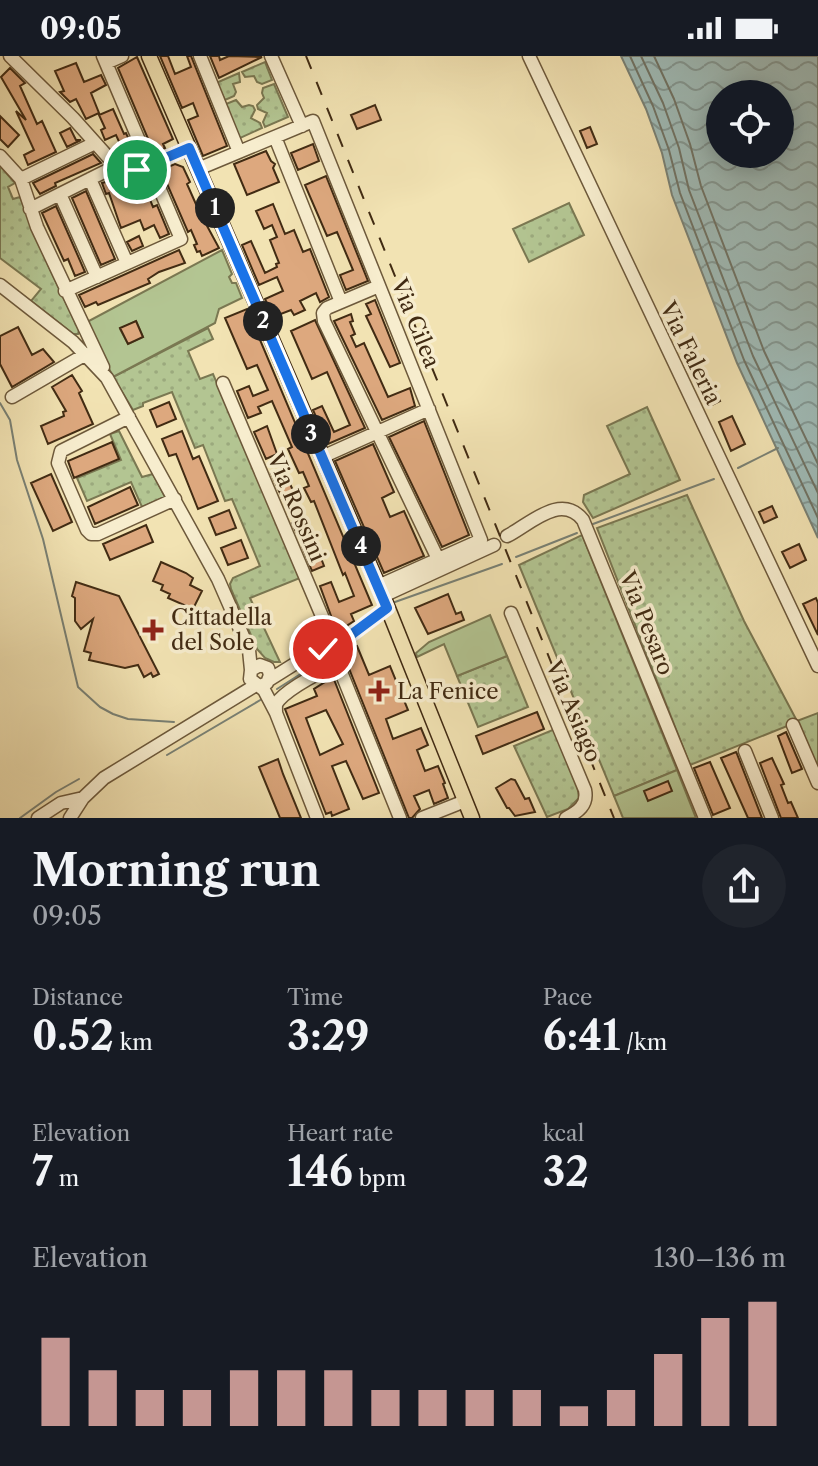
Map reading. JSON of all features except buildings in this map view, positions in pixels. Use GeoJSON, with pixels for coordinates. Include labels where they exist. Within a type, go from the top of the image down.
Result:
{"type":"FeatureCollection","features":[{"type":"Feature","properties":{"kind":"main road"},"geometry":{"type":"LineString","coordinates":[[149,56],[383,596],[472,818]]}},
{"type":"Feature","properties":{"kind":"street"},"geometry":{"type":"LineString","coordinates":[[0,63],[8,56],[116,166],[130,170],[189,148]]}},
{"type":"Feature","properties":{"kind":"street"},"geometry":{"type":"LineString","coordinates":[[65,291],[181,239],[105,60],[122,56]]}},
{"type":"Feature","properties":{"kind":"street"},"geometry":{"type":"LineString","coordinates":[[200,56],[239,152]]}},
{"type":"Feature","properties":{"kind":"street","name":"Via Cilea"},"geometry":{"type":"LineString","coordinates":[[271,56],[308,123],[429,409],[490,544]]}},
{"type":"Feature","properties":{"kind":"street","name":"Via Faleria"},"geometry":{"type":"LineString","coordinates":[[529,56],[818,666]]}},
{"type":"Feature","properties":{"kind":"street"},"geometry":{"type":"LineString","coordinates":[[198,169],[308,123]]}},
{"type":"Feature","properties":{"kind":"street"},"geometry":{"type":"LineString","coordinates":[[275,137],[341,302]]}},
{"type":"Feature","properties":{"kind":"street"},"geometry":{"type":"LineString","coordinates":[[21,179],[95,143]]}},
{"type":"Feature","properties":{"kind":"street"},"geometry":{"type":"LineString","coordinates":[[0,156],[21,179],[30,209],[87,342],[218,579],[317,818]]}},
{"type":"Feature","properties":{"kind":"street"},"geometry":{"type":"LineString","coordinates":[[30,209],[116,166]]}},
{"type":"Feature","properties":{"kind":"street"},"geometry":{"type":"LineString","coordinates":[[90,179],[127,263]]}},
{"type":"Feature","properties":{"kind":"street"},"geometry":{"type":"LineString","coordinates":[[60,194],[97,277]]}},
{"type":"Feature","properties":{"kind":"street"},"geometry":{"type":"LineString","coordinates":[[0,285],[73,342],[87,342]]}},
{"type":"Feature","properties":{"kind":"street"},"geometry":{"type":"LineString","coordinates":[[379,286],[327,308],[323,313],[324,321],[438,559]]}},
{"type":"Feature","properties":{"kind":"street"},"geometry":{"type":"LineString","coordinates":[[12,397],[87,342]]}},
{"type":"Feature","properties":{"kind":"street","name":"Via Rossini"},"geometry":{"type":"LineString","coordinates":[[223,383],[327,628],[330,647]]}},
{"type":"Feature","properties":{"kind":"street"},"geometry":{"type":"LineString","coordinates":[[322,457],[429,409]]}},
{"type":"Feature","properties":{"kind":"street"},"geometry":{"type":"LineString","coordinates":[[129,417],[61,451],[58,456],[58,463],[87,530],[98,534],[175,499]]}},
{"type":"Feature","properties":{"kind":"street","name":"Via Pesaro"},"geometry":{"type":"LineString","coordinates":[[508,536],[557,509],[573,511],[583,520],[705,818]]}},
{"type":"Feature","properties":{"kind":"street"},"geometry":{"type":"LineString","coordinates":[[400,818],[336,657],[344,640],[383,596],[438,559],[490,544]]}},
{"type":"Feature","properties":{"kind":"street"},"geometry":{"type":"LineString","coordinates":[[383,596],[490,544]]}},
{"type":"Feature","properties":{"kind":"street","name":"Via Asiago"},"geometry":{"type":"LineString","coordinates":[[511,613],[585,790],[583,806],[566,818]]}},
{"type":"Feature","properties":{"kind":"street"},"geometry":{"type":"LineString","coordinates":[[50,809],[61,810],[70,816],[83,798],[113,772],[232,699],[260,676],[344,640]]}},
{"type":"Feature","properties":{"kind":"street"},"geometry":{"type":"LineString","coordinates":[[276,713],[275,708],[281,699],[327,669],[338,667]]}},
{"type":"Feature","properties":{"kind":"street"},"geometry":{"type":"LineString","coordinates":[[260,676],[274,695],[281,699]]}},
{"type":"Feature","properties":{"kind":"street"},"geometry":{"type":"LineString","coordinates":[[793,725],[818,783]]}},
{"type":"Feature","properties":{"kind":"street"},"geometry":{"type":"LineString","coordinates":[[745,751],[772,818]]}},
{"type":"Feature","properties":{"kind":"street"},"geometry":{"type":"LineString","coordinates":[[38,818],[50,809],[83,798]]}},
{"type":"Feature","properties":{"kind":"street"},"geometry":{"type":"LineString","coordinates":[[422,818],[465,801]]}},
{"type":"Feature","properties":{"kind":"green space"},"geometry":{"type":"Polygon","coordinates":[[[265,62],[272,80],[262,84],[254,76],[245,77],[242,72],[265,62]]]}},
{"type":"Feature","properties":{"kind":"green space"},"geometry":{"type":"Polygon","coordinates":[[[239,73],[240,82],[233,84],[234,96],[225,100],[216,83],[239,73]]]}},
{"type":"Feature","properties":{"kind":"green space"},"geometry":{"type":"Polygon","coordinates":[[[274,84],[288,117],[265,127],[263,122],[267,113],[258,109],[257,105],[264,98],[263,88],[274,84]]]}},
{"type":"Feature","properties":{"kind":"green space"},"geometry":{"type":"Polygon","coordinates":[[[236,100],[242,107],[253,106],[255,110],[251,118],[262,128],[238,139],[225,107],[236,100]]]}},
{"type":"Feature","properties":{"kind":"green space"},"geometry":{"type":"Polygon","coordinates":[[[0,166],[15,183],[8,187],[13,199],[20,197],[79,330],[78,334],[73,334],[31,301],[41,289],[0,258],[0,166]]]}},
{"type":"Feature","properties":{"kind":"green space"},"geometry":{"type":"Polygon","coordinates":[[[569,203],[584,235],[529,262],[513,229],[569,203]]]}},
{"type":"Feature","properties":{"kind":"green space"},"geometry":{"type":"Polygon","coordinates":[[[222,250],[232,274],[229,277],[232,283],[236,283],[242,298],[219,309],[215,323],[113,377],[87,322],[222,250]],[[136,321],[120,329],[128,344],[143,337],[136,321]]]}},
{"type":"Feature","properties":{"kind":"green space"},"geometry":{"type":"Polygon","coordinates":[[[208,328],[213,339],[188,351],[200,379],[213,374],[300,578],[250,598],[280,662],[265,658],[257,649],[231,589],[233,578],[260,566],[232,499],[225,501],[203,445],[195,448],[172,392],[133,410],[113,377],[208,328]]]}},
{"type":"Feature","properties":{"kind":"green space"},"geometry":{"type":"Polygon","coordinates":[[[647,407],[680,480],[593,518],[583,502],[584,495],[630,474],[607,426],[647,407]]]}},
{"type":"Feature","properties":{"kind":"green space"},"geometry":{"type":"Polygon","coordinates":[[[119,431],[142,477],[153,474],[165,497],[142,507],[131,482],[87,501],[77,478],[121,460],[110,434],[119,431]]]}},
{"type":"Feature","properties":{"kind":"green space"},"geometry":{"type":"Polygon","coordinates":[[[687,495],[744,621],[797,721],[818,713],[818,771],[797,722],[690,765],[597,528],[687,495]]]}},
{"type":"Feature","properties":{"kind":"green space"},"geometry":{"type":"Polygon","coordinates":[[[582,535],[677,770],[614,796],[519,565],[582,535]]]}},
{"type":"Feature","properties":{"kind":"green space"},"geometry":{"type":"Polygon","coordinates":[[[490,615],[507,656],[457,676],[444,644],[417,657],[416,653],[429,642],[490,615]]]}},
{"type":"Feature","properties":{"kind":"green space"},"geometry":{"type":"Polygon","coordinates":[[[507,656],[528,707],[478,727],[457,676],[507,656]]]}},
{"type":"Feature","properties":{"kind":"green space"},"geometry":{"type":"Polygon","coordinates":[[[555,729],[577,784],[579,798],[568,809],[547,817],[514,746],[555,729]]]}},
{"type":"Feature","properties":{"kind":"green space"},"geometry":{"type":"Polygon","coordinates":[[[677,770],[696,818],[623,818],[614,796],[677,770]]]}},
{"type":"Feature","properties":{"kind":"water"},"geometry":{"type":"Polygon","coordinates":[[[621,56],[818,56],[818,538],[737,363],[672,195],[662,153],[621,56]]]}},
{"type":"Feature","properties":{"kind":"waterway"},"geometry":{"type":"LineString","coordinates":[[0,403],[10,420],[17,460],[43,539],[78,687],[113,714],[128,719],[174,722]]}},
{"type":"Feature","properties":{"kind":"waterway"},"geometry":{"type":"LineString","coordinates":[[738,468],[778,448]]}},
{"type":"Feature","properties":{"kind":"waterway"},"geometry":{"type":"LineString","coordinates":[[593,524],[714,479]]}},
{"type":"Feature","properties":{"kind":"waterway"},"geometry":{"type":"LineString","coordinates":[[516,557],[577,533]]}},
{"type":"Feature","properties":{"kind":"waterway"},"geometry":{"type":"LineString","coordinates":[[395,602],[502,564]]}},
{"type":"Feature","properties":{"kind":"waterway"},"geometry":{"type":"LineString","coordinates":[[277,689],[324,659]]}},
{"type":"Feature","properties":{"kind":"waterway"},"geometry":{"type":"LineString","coordinates":[[167,755],[262,699]]}},
{"type":"Feature","properties":{"kind":"waterway"},"geometry":{"type":"LineString","coordinates":[[20,818],[79,779]]}},
{"type":"Feature","properties":{"kind":"railway"},"geometry":{"type":"LineString","coordinates":[[306,56],[614,818]]}},
{"type":"Feature","properties":{"kind":"place","name":"Cittadella del Sole"},"geometry":{"type":"Point","coordinates":[153,630]}},
{"type":"Feature","properties":{"kind":"place","name":"La Fenice"},"geometry":{"type":"Point","coordinates":[379,691]}},
{"type":"Feature","properties":{"kind":"route"},"geometry":{"type":"LineString","coordinates":[[137,170],[189,148],[387,608],[340,643],[323,649]]}}]}
